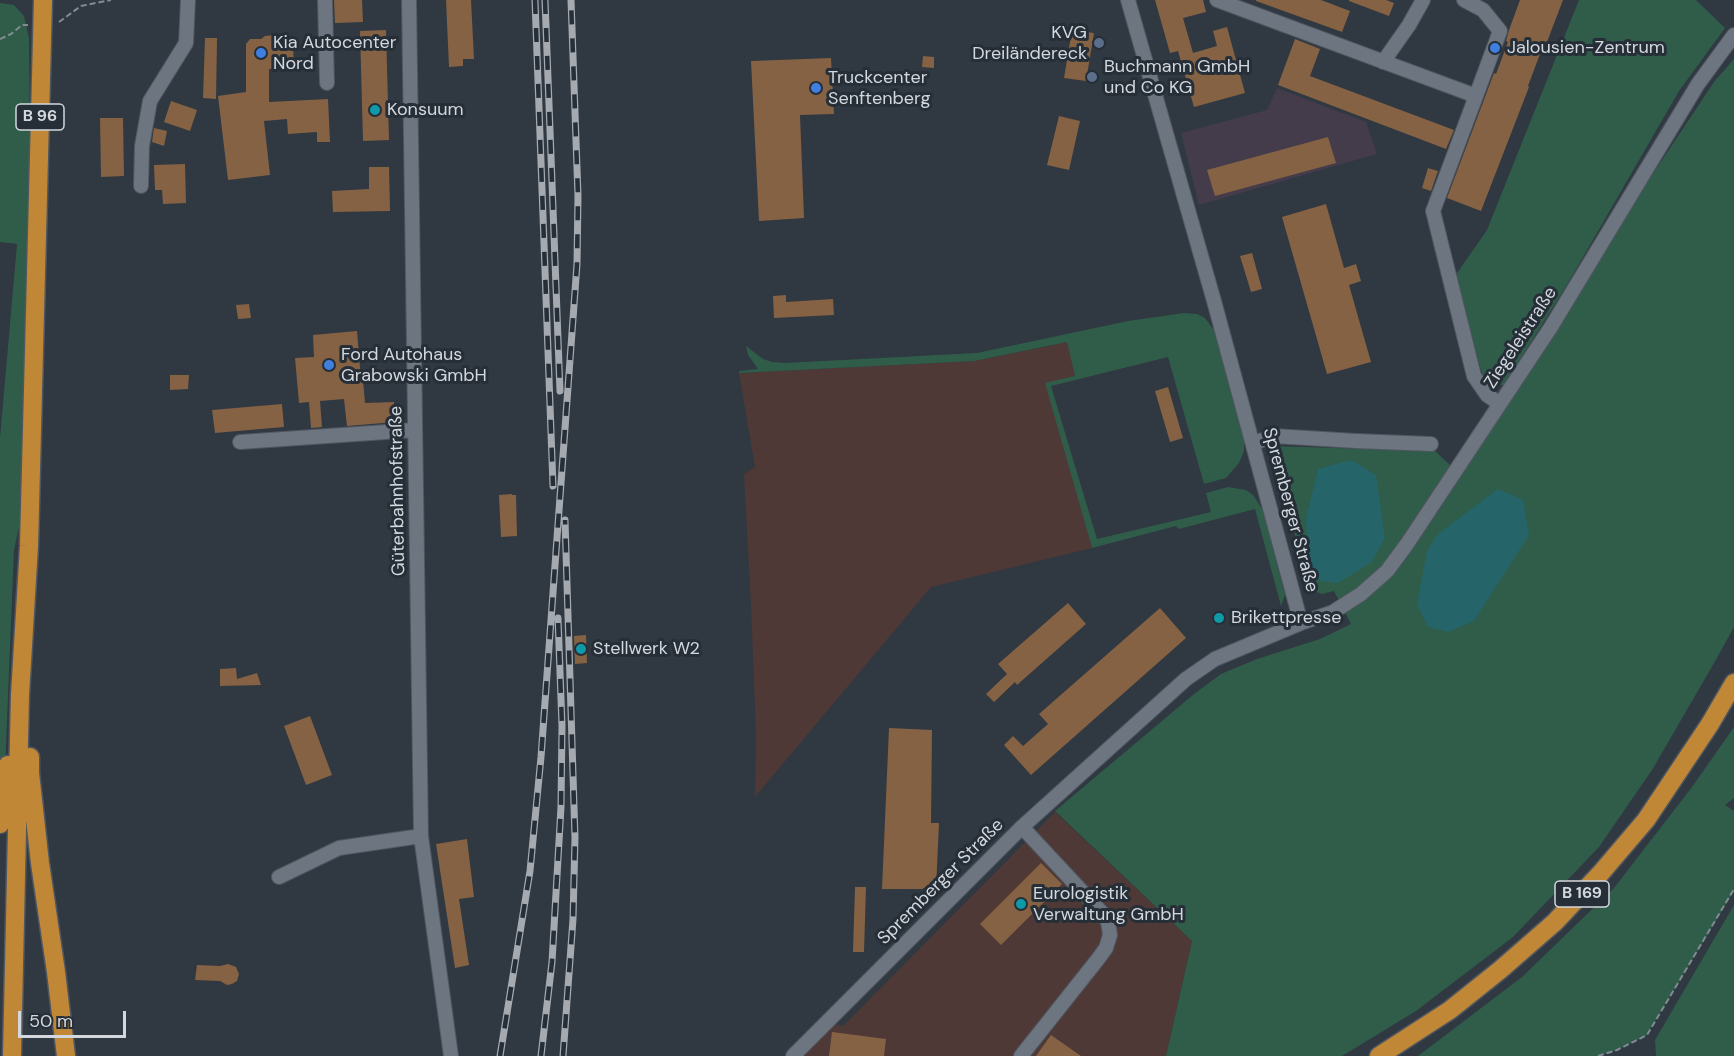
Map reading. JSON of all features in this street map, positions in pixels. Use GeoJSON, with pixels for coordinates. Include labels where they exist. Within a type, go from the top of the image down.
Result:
{"type":"FeatureCollection","features":[{"type":"Feature","properties":{"kind":"highway","name":"B 96"},"geometry":{"type":"LineString","coordinates":[[12,1056],[21,695],[29,546],[43,0]]}},
{"type":"Feature","properties":{"kind":"highway","name":"B 169"},"geometry":{"type":"LineString","coordinates":[[1379,1056],[1450,1010],[1500,970],[1554,922],[1600,874],[1646,820],[1710,724],[1734,683]]}},
{"type":"Feature","properties":{"kind":"highway","name":"B 96"},"geometry":{"type":"LineString","coordinates":[[0,824],[21,695]]}},
{"type":"Feature","properties":{"kind":"highway"},"geometry":{"type":"LineString","coordinates":[[21,695],[30,756],[40,863],[66,1056]]}},
{"type":"Feature","properties":{"kind":"street"},"geometry":{"type":"LineString","coordinates":[[141,186],[142,146],[150,101],[186,43],[188,0]]}},
{"type":"Feature","properties":{"kind":"street"},"geometry":{"type":"LineString","coordinates":[[325,0],[327,83]]}},
{"type":"Feature","properties":{"kind":"street","name":"Güterbahnhofstraße"},"geometry":{"type":"LineString","coordinates":[[409,0],[421,837],[451,1056]]}},
{"type":"Feature","properties":{"kind":"street","name":"Spremberger Straße"},"geometry":{"type":"LineString","coordinates":[[793,1056],[1022,827],[1186,679],[1215,659],[1301,623],[1254,443],[1128,0]]}},
{"type":"Feature","properties":{"kind":"street"},"geometry":{"type":"LineString","coordinates":[[1217,0],[1476,96]]}},
{"type":"Feature","properties":{"kind":"street"},"geometry":{"type":"LineString","coordinates":[[1383,62],[1423,0]]}},
{"type":"Feature","properties":{"kind":"street"},"geometry":{"type":"LineString","coordinates":[[1464,0],[1483,10],[1500,31],[1433,211],[1474,376],[1487,395],[1500,404]]}},
{"type":"Feature","properties":{"kind":"street","name":"Ziegeleistraße"},"geometry":{"type":"LineString","coordinates":[[1301,623],[1333,612],[1361,594],[1387,571],[1407,544],[1551,327],[1698,84],[1734,35]]}},
{"type":"Feature","properties":{"kind":"street"},"geometry":{"type":"LineString","coordinates":[[240,442],[415,430]]}},
{"type":"Feature","properties":{"kind":"street"},"geometry":{"type":"LineString","coordinates":[[1254,443],[1274,436],[1431,444]]}},
{"type":"Feature","properties":{"kind":"street"},"geometry":{"type":"LineString","coordinates":[[1021,1056],[1098,959],[1106,948],[1110,935],[1108,922],[1104,915],[1022,827]]}},
{"type":"Feature","properties":{"kind":"street"},"geometry":{"type":"LineString","coordinates":[[279,877],[339,848],[421,837]]}},
{"type":"Feature","properties":{"kind":"path"},"geometry":{"type":"LineString","coordinates":[[1598,1056],[1617,1050],[1647,1035],[1734,890]]}},
{"type":"Feature","properties":{"kind":"shaded area"},"geometry":{"type":"Polygon","coordinates":[[[1277,88],[1366,122],[1377,154],[1199,205],[1181,133],[1267,110],[1277,88]]]}},
{"type":"Feature","properties":{"kind":"shaded area"},"geometry":{"type":"Polygon","coordinates":[[[1068,342],[1075,376],[1046,384],[1092,548],[931,587],[755,797],[756,735],[744,474],[755,467],[739,373],[974,361],[1068,342]]]}},
{"type":"Feature","properties":{"kind":"shaded area"},"geometry":{"type":"Polygon","coordinates":[[[1055,812],[1192,941],[1166,1056],[799,1056],[830,1023],[843,1026],[1055,812]]]}},
{"type":"Feature","properties":{"kind":"green space"},"geometry":{"type":"Polygon","coordinates":[[[1579,0],[1696,0],[1725,28],[1679,91],[1568,283],[1504,385],[1485,384],[1455,276],[1487,230],[1579,0]]]}},
{"type":"Feature","properties":{"kind":"green space"},"geometry":{"type":"Polygon","coordinates":[[[0,3],[14,5],[24,16],[29,38],[31,275],[21,518],[14,550],[4,794],[0,794],[0,438],[17,244],[0,242],[0,3]]]}},
{"type":"Feature","properties":{"kind":"green space"},"geometry":{"type":"Polygon","coordinates":[[[1734,59],[1734,627],[1717,658],[1652,770],[1599,847],[1513,937],[1416,1011],[1342,1056],[1166,1056],[1192,941],[1055,811],[1221,674],[1257,659],[1320,639],[1351,624],[1334,591],[1322,594],[1314,591],[1305,579],[1279,466],[1269,446],[1435,451],[1452,467],[1415,531],[1714,82],[1734,59]]]}},
{"type":"Feature","properties":{"kind":"green space"},"geometry":{"type":"Polygon","coordinates":[[[1184,313],[1197,314],[1205,318],[1214,330],[1244,437],[1244,451],[1239,463],[1226,478],[1204,484],[1168,357],[1051,386],[1097,539],[1211,512],[1206,493],[1228,487],[1246,490],[1253,495],[1263,510],[1285,595],[1281,606],[1255,509],[1179,529],[1176,526],[1092,548],[1045,383],[1075,376],[1067,342],[974,361],[739,373],[739,371],[758,369],[748,355],[746,346],[763,359],[784,363],[977,353],[1128,321],[1184,313]]]}},
{"type":"Feature","properties":{"kind":"green space"},"geometry":{"type":"Polygon","coordinates":[[[1734,727],[1734,798],[1725,805],[1734,811],[1734,891],[1647,1035],[1617,1050],[1598,1056],[1418,1056],[1522,977],[1614,888],[1692,787],[1734,727]]]}},
{"type":"Feature","properties":{"kind":"green space"},"geometry":{"type":"Polygon","coordinates":[[[1734,905],[1734,1056],[1656,1056],[1655,1040],[1734,905]]]}},
{"type":"Feature","properties":{"kind":"water"},"geometry":{"type":"Polygon","coordinates":[[[1351,460],[1376,475],[1385,538],[1372,562],[1338,583],[1322,581],[1309,571],[1306,518],[1318,469],[1351,460]]]}},
{"type":"Feature","properties":{"kind":"water"},"geometry":{"type":"Polygon","coordinates":[[[1498,489],[1523,500],[1529,535],[1474,621],[1448,632],[1428,627],[1417,604],[1427,551],[1438,534],[1498,489]]]}},
{"type":"Feature","properties":{"kind":"building"},"geometry":{"type":"Polygon","coordinates":[[[334,0],[362,0],[363,22],[335,23],[334,0]]]}},
{"type":"Feature","properties":{"kind":"building"},"geometry":{"type":"Polygon","coordinates":[[[446,0],[471,0],[474,59],[463,59],[463,66],[449,67],[446,0]]]}},
{"type":"Feature","properties":{"kind":"building"},"geometry":{"type":"Polygon","coordinates":[[[1155,0],[1203,0],[1206,12],[1183,18],[1193,53],[1217,46],[1213,31],[1227,27],[1245,93],[1194,107],[1178,51],[1170,53],[1155,0]]]}},
{"type":"Feature","properties":{"kind":"building"},"geometry":{"type":"Polygon","coordinates":[[[1256,0],[1321,0],[1350,11],[1342,32],[1256,0]]]}},
{"type":"Feature","properties":{"kind":"building"},"geometry":{"type":"Polygon","coordinates":[[[1349,0],[1386,0],[1394,3],[1389,16],[1349,0]]]}},
{"type":"Feature","properties":{"kind":"building"},"geometry":{"type":"Polygon","coordinates":[[[1520,0],[1563,0],[1542,55],[1540,54],[1481,211],[1447,198],[1508,42],[1506,41],[1509,30],[1520,0]]]}},
{"type":"Feature","properties":{"kind":"building"},"geometry":{"type":"Polygon","coordinates":[[[386,30],[389,140],[363,141],[360,31],[386,30]]]}},
{"type":"Feature","properties":{"kind":"building"},"geometry":{"type":"Polygon","coordinates":[[[1072,30],[1094,33],[1086,81],[1064,78],[1072,30]]]}},
{"type":"Feature","properties":{"kind":"building"},"geometry":{"type":"Polygon","coordinates":[[[274,35],[277,38],[288,38],[293,43],[294,68],[269,69],[269,102],[328,99],[330,142],[317,142],[317,132],[288,134],[287,119],[264,121],[270,175],[228,180],[218,96],[246,92],[246,44],[250,39],[261,39],[274,35]]]}},
{"type":"Feature","properties":{"kind":"building"},"geometry":{"type":"Polygon","coordinates":[[[205,38],[217,38],[216,99],[203,98],[205,38]]]}},
{"type":"Feature","properties":{"kind":"building"},"geometry":{"type":"Polygon","coordinates":[[[1295,39],[1320,49],[1310,76],[1454,130],[1446,149],[1278,85],[1295,39]]]}},
{"type":"Feature","properties":{"kind":"building"},"geometry":{"type":"Polygon","coordinates":[[[923,56],[934,57],[934,68],[922,67],[923,56]]]}},
{"type":"Feature","properties":{"kind":"building"},"geometry":{"type":"Polygon","coordinates":[[[831,58],[834,114],[800,115],[804,218],[759,221],[751,61],[831,58]]]}},
{"type":"Feature","properties":{"kind":"building"},"geometry":{"type":"Polygon","coordinates":[[[171,101],[197,110],[190,131],[164,122],[171,101]]]}},
{"type":"Feature","properties":{"kind":"building"},"geometry":{"type":"Polygon","coordinates":[[[1059,116],[1080,121],[1069,170],[1047,165],[1059,116]]]}},
{"type":"Feature","properties":{"kind":"building"},"geometry":{"type":"Polygon","coordinates":[[[100,118],[123,118],[124,176],[101,177],[100,118]]]}},
{"type":"Feature","properties":{"kind":"building"},"geometry":{"type":"Polygon","coordinates":[[[154,128],[167,131],[164,146],[152,142],[154,128]]]}},
{"type":"Feature","properties":{"kind":"building"},"geometry":{"type":"Polygon","coordinates":[[[1328,137],[1336,163],[1215,196],[1207,170],[1328,137]]]}},
{"type":"Feature","properties":{"kind":"building"},"geometry":{"type":"Polygon","coordinates":[[[185,164],[186,203],[163,204],[162,190],[155,190],[154,165],[185,164]]]}},
{"type":"Feature","properties":{"kind":"building"},"geometry":{"type":"Polygon","coordinates":[[[369,167],[389,167],[390,211],[333,212],[332,191],[369,189],[369,167]]]}},
{"type":"Feature","properties":{"kind":"building"},"geometry":{"type":"Polygon","coordinates":[[[1428,168],[1438,171],[1431,191],[1422,188],[1428,168]]]}},
{"type":"Feature","properties":{"kind":"building"},"geometry":{"type":"Polygon","coordinates":[[[1326,204],[1344,268],[1356,264],[1361,281],[1349,285],[1371,362],[1327,374],[1282,217],[1326,204]]]}},
{"type":"Feature","properties":{"kind":"building"},"geometry":{"type":"Polygon","coordinates":[[[1252,253],[1262,289],[1251,292],[1240,256],[1252,253]]]}},
{"type":"Feature","properties":{"kind":"building"},"geometry":{"type":"Polygon","coordinates":[[[786,295],[786,302],[833,299],[834,315],[774,318],[773,296],[786,295]]]}},
{"type":"Feature","properties":{"kind":"building"},"geometry":{"type":"Polygon","coordinates":[[[249,304],[251,318],[238,319],[236,305],[249,304]]]}},
{"type":"Feature","properties":{"kind":"building"},"geometry":{"type":"Polygon","coordinates":[[[357,331],[365,403],[394,402],[395,422],[347,426],[344,399],[320,401],[322,427],[311,428],[309,402],[299,403],[295,358],[314,357],[313,335],[357,331]]]}},
{"type":"Feature","properties":{"kind":"building"},"geometry":{"type":"Polygon","coordinates":[[[170,375],[189,375],[188,389],[170,390],[170,375]]]}},
{"type":"Feature","properties":{"kind":"building"},"geometry":{"type":"Polygon","coordinates":[[[1168,387],[1183,438],[1170,442],[1155,391],[1168,387]]]}},
{"type":"Feature","properties":{"kind":"building"},"geometry":{"type":"Polygon","coordinates":[[[282,404],[284,427],[215,433],[212,410],[282,404]]]}},
{"type":"Feature","properties":{"kind":"building"},"geometry":{"type":"Polygon","coordinates":[[[499,495],[516,495],[517,536],[501,537],[499,495]]]}},
{"type":"Feature","properties":{"kind":"building"},"geometry":{"type":"Polygon","coordinates":[[[1068,603],[1086,624],[1017,685],[1015,682],[994,702],[986,694],[1007,674],[998,664],[1068,603]]]}},
{"type":"Feature","properties":{"kind":"building"},"geometry":{"type":"Polygon","coordinates":[[[1160,608],[1186,638],[1031,775],[1004,745],[1013,736],[1023,746],[1048,724],[1039,714],[1160,608]]]}},
{"type":"Feature","properties":{"kind":"building","name":"Stellwerk W2"},"geometry":{"type":"Polygon","coordinates":[[[586,635],[587,663],[575,664],[574,636],[586,635]]]}},
{"type":"Feature","properties":{"kind":"building"},"geometry":{"type":"Polygon","coordinates":[[[236,668],[237,679],[257,673],[261,685],[220,686],[220,669],[236,668]]]}},
{"type":"Feature","properties":{"kind":"building"},"geometry":{"type":"Polygon","coordinates":[[[310,716],[332,775],[306,785],[284,726],[310,716]]]}},
{"type":"Feature","properties":{"kind":"building"},"geometry":{"type":"Polygon","coordinates":[[[889,728],[932,730],[931,823],[939,823],[936,888],[882,889],[889,728]]]}},
{"type":"Feature","properties":{"kind":"building"},"geometry":{"type":"Polygon","coordinates":[[[467,839],[474,897],[459,899],[469,965],[455,968],[436,844],[467,839]]]}},
{"type":"Feature","properties":{"kind":"building","name":"Eurologistik Verwaltung GmbH"},"geometry":{"type":"Polygon","coordinates":[[[1041,863],[1062,884],[1001,945],[980,924],[1041,863]]]}},
{"type":"Feature","properties":{"kind":"building"},"geometry":{"type":"Polygon","coordinates":[[[855,887],[866,887],[864,952],[853,952],[855,887]]]}},
{"type":"Feature","properties":{"kind":"building"},"geometry":{"type":"Polygon","coordinates":[[[228,964],[236,967],[239,974],[237,981],[232,984],[195,980],[197,965],[228,964]]]}},
{"type":"Feature","properties":{"kind":"building"},"geometry":{"type":"Polygon","coordinates":[[[832,1032],[886,1039],[884,1056],[829,1056],[832,1032]]]}},
{"type":"Feature","properties":{"kind":"building"},"geometry":{"type":"Polygon","coordinates":[[[1051,1035],[1081,1056],[1036,1056],[1051,1035]]]}},
{"type":"Feature","properties":{"kind":"railway"},"geometry":{"type":"LineString","coordinates":[[535,0],[553,486]]}},
{"type":"Feature","properties":{"kind":"railway"},"geometry":{"type":"LineString","coordinates":[[545,0],[560,391]]}},
{"type":"Feature","properties":{"kind":"railway"},"geometry":{"type":"LineString","coordinates":[[500,1056],[530,871],[541,757],[577,264],[578,196],[571,0]]}},
{"type":"Feature","properties":{"kind":"railway"},"geometry":{"type":"LineString","coordinates":[[563,1056],[573,919],[575,838],[565,520]]}},
{"type":"Feature","properties":{"kind":"railway"},"geometry":{"type":"LineString","coordinates":[[541,1056],[552,962],[561,807],[562,726],[558,618]]}},
{"type":"Feature","properties":{"kind":"place","name":"KVG Dreiländereck"},"geometry":{"type":"Point","coordinates":[1099,43]}},
{"type":"Feature","properties":{"kind":"place","name":"Jalousien-Zentrum"},"geometry":{"type":"Point","coordinates":[1495,48]}},
{"type":"Feature","properties":{"kind":"place","name":"Kia Autocenter Nord"},"geometry":{"type":"Point","coordinates":[261,53]}},
{"type":"Feature","properties":{"kind":"place","name":"Buchmann GmbH und Co KG"},"geometry":{"type":"Point","coordinates":[1092,77]}},
{"type":"Feature","properties":{"kind":"place","name":"Truckcenter Senftenberg"},"geometry":{"type":"Point","coordinates":[816,88]}},
{"type":"Feature","properties":{"kind":"place","name":"Konsuum"},"geometry":{"type":"Point","coordinates":[375,110]}},
{"type":"Feature","properties":{"kind":"place","name":"Ford Autohaus Grabowski GmbH"},"geometry":{"type":"Point","coordinates":[329,365]}},
{"type":"Feature","properties":{"kind":"place","name":"Brikettpresse"},"geometry":{"type":"Point","coordinates":[1219,618]}},
{"type":"Feature","properties":{"kind":"place","name":"Stellwerk W2"},"geometry":{"type":"Point","coordinates":[581,649]}},
{"type":"Feature","properties":{"kind":"place","name":"Eurologistik Verwaltung GmbH"},"geometry":{"type":"Point","coordinates":[1021,904]}}]}
